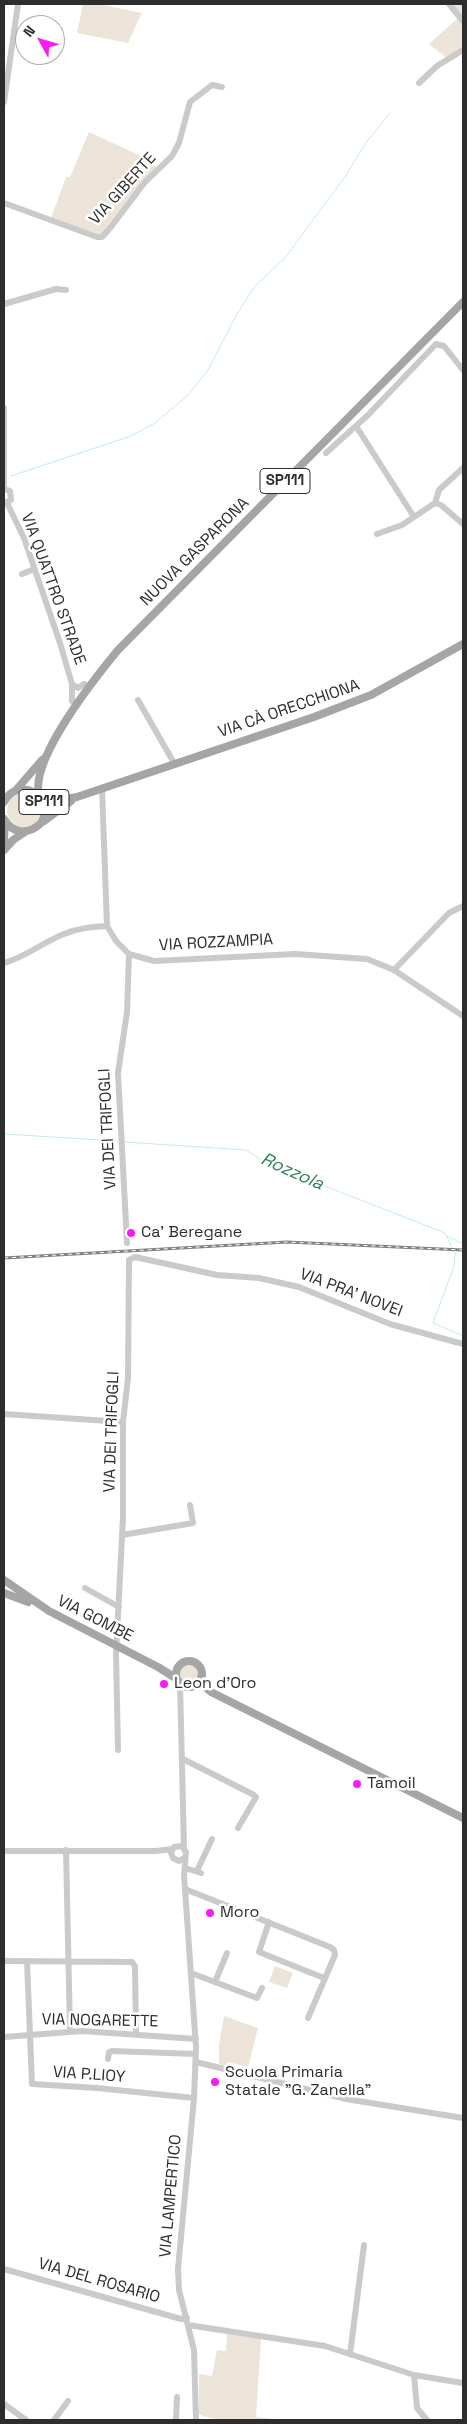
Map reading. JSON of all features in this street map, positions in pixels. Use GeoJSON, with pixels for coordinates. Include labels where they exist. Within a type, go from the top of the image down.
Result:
{"type":"FeatureCollection","features":[{"type":"Feature","properties":{"kind":"main road","name":"NUOVA GASPARONA"},"geometry":{"type":"LineString","coordinates":[[41,823],[46,811],[41,797],[39,775],[50,751],[79,702],[131,636],[463,302]]}},
{"type":"Feature","properties":{"kind":"main road","name":"VIA CÀ ORECCHIONA"},"geometry":{"type":"LineString","coordinates":[[41,797],[61,800],[77,797],[314,717],[371,695],[463,644]]}},
{"type":"Feature","properties":{"kind":"main road","name":"NUOVA GASPARONA"},"geometry":{"type":"LineString","coordinates":[[5,798],[16,790],[50,751]]}},
{"type":"Feature","properties":{"kind":"main road","name":"SP111"},"geometry":{"type":"LineString","coordinates":[[16,790],[28,789],[41,797]]}},
{"type":"Feature","properties":{"kind":"main road","name":"VIA CÀ ORECCHIONA"},"geometry":{"type":"LineString","coordinates":[[41,823],[56,810],[77,797]]}},
{"type":"Feature","properties":{"kind":"main road","name":"SP111"},"geometry":{"type":"LineString","coordinates":[[4,820],[14,830],[26,832]]}},
{"type":"Feature","properties":{"kind":"main road","name":"SP111"},"geometry":{"type":"LineString","coordinates":[[4,820],[4,839]]}},
{"type":"Feature","properties":{"kind":"main road","name":"SP111"},"geometry":{"type":"LineString","coordinates":[[4,850],[13,840],[41,823]]}},
{"type":"Feature","properties":{"kind":"main road","name":"VIA GOMBE"},"geometry":{"type":"LineString","coordinates":[[4,1580],[49,1611],[158,1667],[178,1681]]}},
{"type":"Feature","properties":{"kind":"main road"},"geometry":{"type":"LineString","coordinates":[[4,1593],[49,1611]]}},
{"type":"Feature","properties":{"kind":"main road"},"geometry":{"type":"LineString","coordinates":[[158,1667],[171,1668],[190,1661],[201,1670],[204,1686],[211,1692]]}},
{"type":"Feature","properties":{"kind":"main road"},"geometry":{"type":"LineString","coordinates":[[183,1663],[178,1668],[178,1681],[190,1687],[211,1692],[463,1818]]}},
{"type":"Feature","properties":{"kind":"main road"},"geometry":{"type":"LineString","coordinates":[[190,1687],[198,1683],[202,1677]]}},
{"type":"Feature","properties":{"kind":"street"},"geometry":{"type":"LineString","coordinates":[[4,102],[18,4]]}},
{"type":"Feature","properties":{"kind":"street"},"geometry":{"type":"LineString","coordinates":[[449,4],[463,21]]}},
{"type":"Feature","properties":{"kind":"street"},"geometry":{"type":"LineString","coordinates":[[419,83],[437,66],[463,50]]}},
{"type":"Feature","properties":{"kind":"street","name":"VIA GIBERTE"},"geometry":{"type":"LineString","coordinates":[[4,203],[97,238],[102,237],[146,182],[172,156],[179,143],[190,102],[212,85],[222,87]]}},
{"type":"Feature","properties":{"kind":"street"},"geometry":{"type":"LineString","coordinates":[[4,304],[56,289],[66,290]]}},
{"type":"Feature","properties":{"kind":"street"},"geometry":{"type":"LineString","coordinates":[[326,453],[368,415],[436,344],[444,346],[463,370]]}},
{"type":"Feature","properties":{"kind":"street"},"geometry":{"type":"LineString","coordinates":[[360,406],[368,415]]}},
{"type":"Feature","properties":{"kind":"street"},"geometry":{"type":"LineString","coordinates":[[4,408],[4,488]]}},
{"type":"Feature","properties":{"kind":"street"},"geometry":{"type":"LineString","coordinates":[[356,426],[414,517]]}},
{"type":"Feature","properties":{"kind":"street"},"geometry":{"type":"LineString","coordinates":[[377,534],[414,517],[434,503],[439,490],[463,468]]}},
{"type":"Feature","properties":{"kind":"street","name":"VIA QUATTRO STRADE"},"geometry":{"type":"LineString","coordinates":[[4,488],[10,491],[12,495],[11,500],[6,503],[21,532],[34,569],[72,684],[72,701]]}},
{"type":"Feature","properties":{"kind":"street"},"geometry":{"type":"LineString","coordinates":[[434,503],[441,505],[463,524]]}},
{"type":"Feature","properties":{"kind":"street"},"geometry":{"type":"LineString","coordinates":[[22,574],[34,569]]}},
{"type":"Feature","properties":{"kind":"street"},"geometry":{"type":"LineString","coordinates":[[72,684],[78,688],[84,684]]}},
{"type":"Feature","properties":{"kind":"street"},"geometry":{"type":"LineString","coordinates":[[138,700],[174,763]]}},
{"type":"Feature","properties":{"kind":"street"},"geometry":{"type":"LineString","coordinates":[[102,788],[106,926],[116,941],[129,954]]}},
{"type":"Feature","properties":{"kind":"street"},"geometry":{"type":"LineString","coordinates":[[394,970],[449,913],[463,906]]}},
{"type":"Feature","properties":{"kind":"street"},"geometry":{"type":"LineString","coordinates":[[4,964],[28,954],[63,934],[89,927],[106,926]]}},
{"type":"Feature","properties":{"kind":"street","name":"VIA ROZZAMPIA"},"geometry":{"type":"LineString","coordinates":[[129,954],[154,960],[295,954],[367,958],[394,970],[463,1016]]}},
{"type":"Feature","properties":{"kind":"street","name":"VIA DEI TRIFOGLI"},"geometry":{"type":"LineString","coordinates":[[127,1243],[118,1066],[127,1012],[129,954]]}},
{"type":"Feature","properties":{"kind":"street","name":"VIA DEI TRIFOGLI"},"geometry":{"type":"LineString","coordinates":[[118,1750],[116,1654],[118,1646],[122,1535],[123,1422],[128,1378],[128,1264],[133,1258],[139,1258]]}},
{"type":"Feature","properties":{"kind":"street","name":"VIA PRA' NOVEI"},"geometry":{"type":"LineString","coordinates":[[139,1258],[217,1275],[259,1278],[299,1287],[390,1324],[463,1344]]}},
{"type":"Feature","properties":{"kind":"street"},"geometry":{"type":"LineString","coordinates":[[4,1414],[123,1422]]}},
{"type":"Feature","properties":{"kind":"street"},"geometry":{"type":"LineString","coordinates":[[122,1535],[192,1523],[190,1504]]}},
{"type":"Feature","properties":{"kind":"street"},"geometry":{"type":"LineString","coordinates":[[85,1588],[119,1607]]}},
{"type":"Feature","properties":{"kind":"street","name":"VIA LAMPERTICO"},"geometry":{"type":"LineString","coordinates":[[178,1681],[181,1694],[184,1831],[174,1859],[184,1872]]}},
{"type":"Feature","properties":{"kind":"street"},"geometry":{"type":"LineString","coordinates":[[181,1694],[190,1687]]}},
{"type":"Feature","properties":{"kind":"street"},"geometry":{"type":"LineString","coordinates":[[183,1759],[256,1797],[238,1828]]}},
{"type":"Feature","properties":{"kind":"street"},"geometry":{"type":"LineString","coordinates":[[184,1872],[199,1872],[212,1839]]}},
{"type":"Feature","properties":{"kind":"street"},"geometry":{"type":"LineString","coordinates":[[4,1852],[156,1851],[178,1847]]}},
{"type":"Feature","properties":{"kind":"street","name":"VIA LAMPERTICO"},"geometry":{"type":"LineString","coordinates":[[178,1847],[186,1854],[184,1858],[184,1872],[196,2039],[194,2098],[178,2269],[180,2290],[194,2350],[196,2420]]}},
{"type":"Feature","properties":{"kind":"street"},"geometry":{"type":"LineString","coordinates":[[68,1852],[156,1854],[174,1859],[184,1858]]}},
{"type":"Feature","properties":{"kind":"street"},"geometry":{"type":"LineString","coordinates":[[68,1852],[71,1961],[70,2031]]}},
{"type":"Feature","properties":{"kind":"street"},"geometry":{"type":"LineString","coordinates":[[185,1889],[330,1946],[335,1953],[308,2018]]}},
{"type":"Feature","properties":{"kind":"street"},"geometry":{"type":"LineString","coordinates":[[269,1922],[258,1952],[324,1978]]}},
{"type":"Feature","properties":{"kind":"street"},"geometry":{"type":"LineString","coordinates":[[215,1982],[227,1953]]}},
{"type":"Feature","properties":{"kind":"street"},"geometry":{"type":"LineString","coordinates":[[4,1961],[132,1962],[135,1966],[136,2034]]}},
{"type":"Feature","properties":{"kind":"street"},"geometry":{"type":"LineString","coordinates":[[28,1961],[30,2034]]}},
{"type":"Feature","properties":{"kind":"street"},"geometry":{"type":"LineString","coordinates":[[191,1973],[257,1998],[262,1988]]}},
{"type":"Feature","properties":{"kind":"street","name":"VIA NOGARETTE"},"geometry":{"type":"LineString","coordinates":[[4,2037],[70,2031],[196,2039]]}},
{"type":"Feature","properties":{"kind":"street","name":"VIA P.LIOY"},"geometry":{"type":"LineString","coordinates":[[30,2034],[32,2084],[97,2088],[194,2098]]}},
{"type":"Feature","properties":{"kind":"street"},"geometry":{"type":"LineString","coordinates":[[108,2059],[109,2052],[112,2051],[196,2054]]}},
{"type":"Feature","properties":{"kind":"street"},"geometry":{"type":"LineString","coordinates":[[196,2062],[346,2099],[463,2118]]}},
{"type":"Feature","properties":{"kind":"street"},"geometry":{"type":"LineString","coordinates":[[350,2354],[364,2245]]}},
{"type":"Feature","properties":{"kind":"street","name":"VIA DEL ROSARIO"},"geometry":{"type":"LineString","coordinates":[[4,2268],[187,2321],[325,2346],[414,2375],[463,2383]]}},
{"type":"Feature","properties":{"kind":"street"},"geometry":{"type":"LineString","coordinates":[[414,2375],[417,2408],[427,2420]]}},
{"type":"Feature","properties":{"kind":"street"},"geometry":{"type":"LineString","coordinates":[[176,2420],[177,2397]]}},
{"type":"Feature","properties":{"kind":"street"},"geometry":{"type":"LineString","coordinates":[[54,2420],[68,2401]]}},
{"type":"Feature","properties":{"kind":"street"},"geometry":{"type":"LineString","coordinates":[[4,2404],[26,2420]]}},
{"type":"Feature","properties":{"kind":"shaded area"},"geometry":{"type":"Polygon","coordinates":[[[83,4],[98,4],[142,13],[128,43],[77,33],[83,4]]]}},
{"type":"Feature","properties":{"kind":"shaded area"},"geometry":{"type":"Polygon","coordinates":[[[447,4],[461,4],[463,6],[463,51],[447,58],[429,44],[458,18],[447,4]]]}},
{"type":"Feature","properties":{"kind":"shaded area"},"geometry":{"type":"Polygon","coordinates":[[[89,132],[145,158],[158,168],[106,234],[100,235],[51,218],[66,177],[70,177],[89,132]]]}},
{"type":"Feature","properties":{"kind":"shaded area"},"geometry":{"type":"Polygon","coordinates":[[[24,793],[36,798],[41,810],[36,822],[24,827],[12,822],[7,810],[12,798],[24,793]]]}},
{"type":"Feature","properties":{"kind":"shaded area"},"geometry":{"type":"Polygon","coordinates":[[[185,1665],[193,1665],[198,1670],[196,1681],[185,1683],[180,1678],[180,1670],[185,1665]]]}},
{"type":"Feature","properties":{"kind":"shaded area"},"geometry":{"type":"Polygon","coordinates":[[[275,1966],[293,1973],[287,1988],[269,1982],[275,1966]]]}},
{"type":"Feature","properties":{"kind":"shaded area"},"geometry":{"type":"Polygon","coordinates":[[[224,2016],[258,2028],[248,2067],[228,2062],[226,2066],[219,2064],[219,2045],[224,2016]]]}},
{"type":"Feature","properties":{"kind":"shaded area"},"geometry":{"type":"Polygon","coordinates":[[[227,2334],[261,2339],[256,2417],[284,2420],[228,2420],[199,2414],[199,2374],[212,2376],[217,2350],[226,2351],[227,2334]]]}},
{"type":"Feature","properties":{"kind":"waterway"},"geometry":{"type":"LineString","coordinates":[[11,476],[131,436],[155,423],[188,395],[208,370],[237,314],[255,286],[284,259],[347,174],[365,144],[390,113]]}},
{"type":"Feature","properties":{"kind":"waterway","name":"Rozzola"},"geometry":{"type":"LineString","coordinates":[[4,1134],[118,1141]]}},
{"type":"Feature","properties":{"kind":"waterway","name":"Rozzola"},"geometry":{"type":"LineString","coordinates":[[124,1142],[246,1150],[266,1163],[445,1233],[455,1254],[454,1266],[433,1323],[463,1336]]}},
{"type":"Feature","properties":{"kind":"waterway"},"geometry":{"type":"LineString","coordinates":[[447,1236],[463,1244]]}},
{"type":"Feature","properties":{"kind":"railway"},"geometry":{"type":"LineString","coordinates":[[4,1258],[287,1242],[463,1250]]}},
{"type":"Feature","properties":{"kind":"place","name":"Ca' Beregane"},"geometry":{"type":"Point","coordinates":[131,1233]}},
{"type":"Feature","properties":{"kind":"place","name":"Leon d'Oro"},"geometry":{"type":"Point","coordinates":[164,1684]}},
{"type":"Feature","properties":{"kind":"place","name":"Tamoil"},"geometry":{"type":"Point","coordinates":[357,1784]}},
{"type":"Feature","properties":{"kind":"place","name":"Moro"},"geometry":{"type":"Point","coordinates":[210,1913]}},
{"type":"Feature","properties":{"kind":"place","name":"Scuola Primaria Statale \"G. Zanella\""},"geometry":{"type":"Point","coordinates":[215,2082]}}]}
